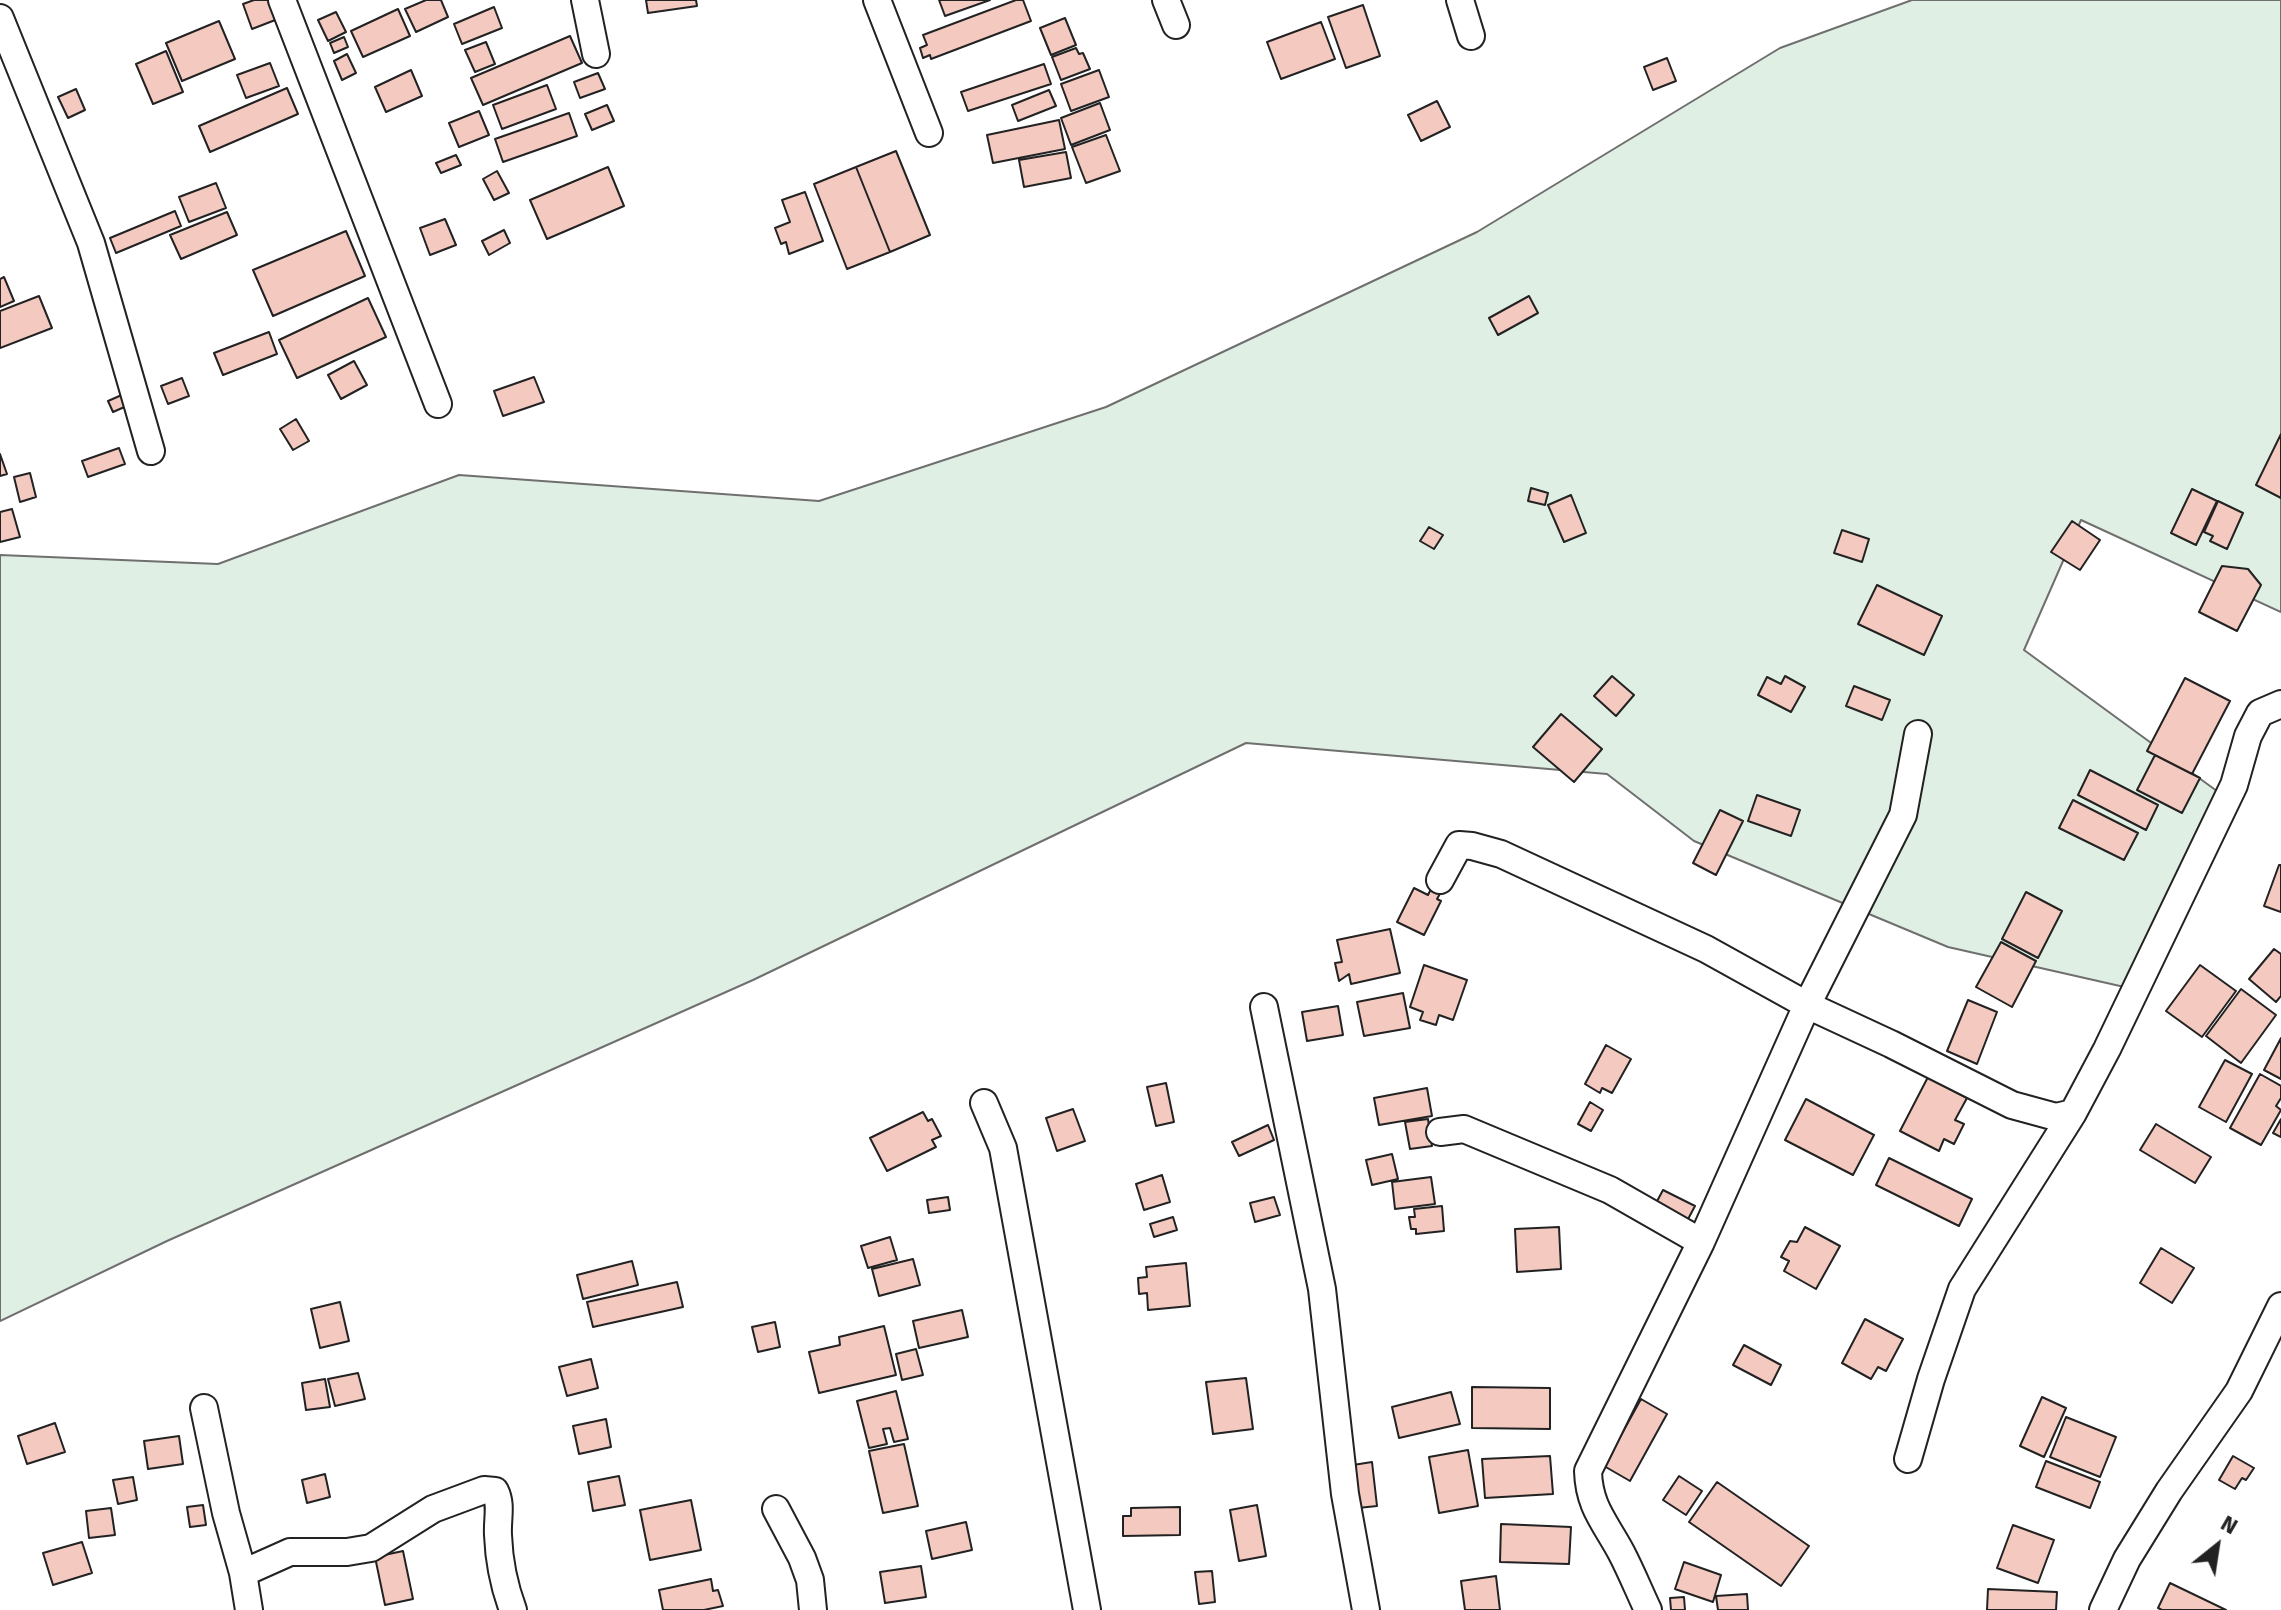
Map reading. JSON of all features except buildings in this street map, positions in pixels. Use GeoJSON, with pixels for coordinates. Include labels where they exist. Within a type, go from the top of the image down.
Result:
{"type":"FeatureCollection","features":[{"type":"Feature","properties":{"kind":"street"},"geometry":{"type":"LineString","coordinates":[[282,0],[438,404]]}},
{"type":"Feature","properties":{"kind":"street"},"geometry":{"type":"LineString","coordinates":[[585,0],[596,54]]}},
{"type":"Feature","properties":{"kind":"street"},"geometry":{"type":"LineString","coordinates":[[877,0],[929,133]]}},
{"type":"Feature","properties":{"kind":"street"},"geometry":{"type":"LineString","coordinates":[[1166,0],[1176,25]]}},
{"type":"Feature","properties":{"kind":"street"},"geometry":{"type":"LineString","coordinates":[[1460,0],[1471,36]]}},
{"type":"Feature","properties":{"kind":"street"},"geometry":{"type":"LineString","coordinates":[[0,18],[91,243],[151,451]]}},
{"type":"Feature","properties":{"kind":"street"},"geometry":{"type":"LineString","coordinates":[[1908,1459],[1962,1289],[2073,1113],[2107,1049],[2234,785],[2248,736],[2260,713],[2281,704]]}},
{"type":"Feature","properties":{"kind":"street"},"geometry":{"type":"LineString","coordinates":[[1648,1610],[1622,1553],[1598,1514],[1588,1489],[1588,1471],[1701,1242],[1807,1005],[1903,815],[1918,734]]}},
{"type":"Feature","properties":{"kind":"street"},"geometry":{"type":"LineString","coordinates":[[1440,880],[1459,845],[1501,854],[1706,949],[1807,1005],[2012,1105],[2056,1117],[2073,1113]]}},
{"type":"Feature","properties":{"kind":"street"},"geometry":{"type":"LineString","coordinates":[[1264,1007],[1322,1289],[1345,1494],[1366,1610]]}},
{"type":"Feature","properties":{"kind":"street"},"geometry":{"type":"LineString","coordinates":[[984,1103],[1003,1148],[1087,1610]]}},
{"type":"Feature","properties":{"kind":"street"},"geometry":{"type":"LineString","coordinates":[[1440,1132],[1464,1129],[1596,1183],[1701,1242]]}},
{"type":"Feature","properties":{"kind":"street"},"geometry":{"type":"LineString","coordinates":[[2103,1610],[2127,1559],[2169,1491],[2239,1391],[2281,1306]]}},
{"type":"Feature","properties":{"kind":"street"},"geometry":{"type":"LineString","coordinates":[[204,1408],[249,1610]]}},
{"type":"Feature","properties":{"kind":"street"},"geometry":{"type":"LineString","coordinates":[[243,1573],[290,1552],[347,1552],[371,1548],[433,1509],[484,1490],[495,1491],[500,1499],[497,1531],[500,1565],[513,1610]]}},
{"type":"Feature","properties":{"kind":"street"},"geometry":{"type":"LineString","coordinates":[[776,1509],[802,1558],[810,1580],[813,1610]]}},
{"type":"Feature","properties":{"kind":"green space"},"geometry":{"type":"Polygon","coordinates":[[[1912,0],[2281,0],[2281,612],[2081,520],[2024,650],[2236,805],[2142,991],[1948,947],[1694,841],[1607,774],[1246,743],[753,980],[167,1241],[0,1321],[0,555],[218,564],[459,475],[819,501],[1106,407],[1477,232],[1780,48],[1912,0]]]}}]}
